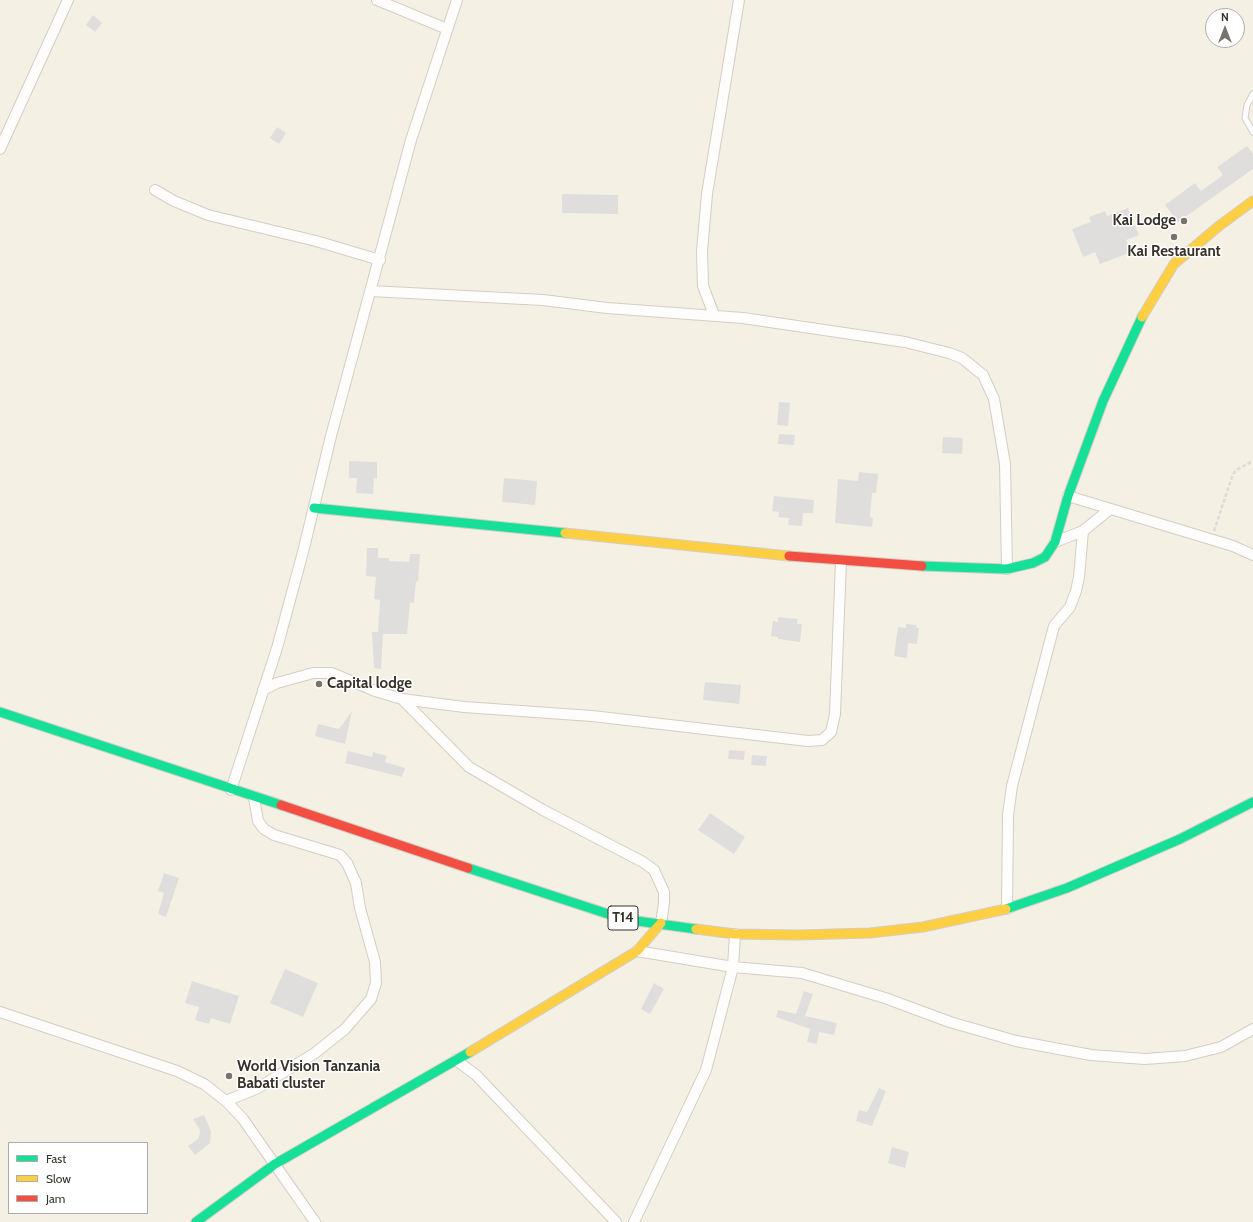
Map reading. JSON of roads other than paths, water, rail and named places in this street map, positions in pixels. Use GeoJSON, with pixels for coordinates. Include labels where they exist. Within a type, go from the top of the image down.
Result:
{"type":"FeatureCollection","features":[{"type":"Feature","properties":{"kind":"main road"},"geometry":{"type":"LineString","coordinates":[[314,508],[841,560],[963,569],[1006,569],[1033,563],[1045,557],[1055,542],[1068,496],[1103,401],[1146,306],[1174,264],[1218,226],[1253,200]]}},
{"type":"Feature","properties":{"kind":"main road","name":"T14"},"geometry":{"type":"LineString","coordinates":[[0,712],[254,798],[608,914],[661,924],[735,934],[798,935],[870,933],[923,927],[1007,910],[1067,888],[1173,842],[1253,802]]}},
{"type":"Feature","properties":{"kind":"main road"},"geometry":{"type":"LineString","coordinates":[[196,1222],[275,1164],[517,1025],[637,952],[661,924]]}},
{"type":"Feature","properties":{"kind":"street"},"geometry":{"type":"LineString","coordinates":[[0,149],[68,0]]}},
{"type":"Feature","properties":{"kind":"street"},"geometry":{"type":"LineString","coordinates":[[377,0],[447,29]]}},
{"type":"Feature","properties":{"kind":"street"},"geometry":{"type":"LineString","coordinates":[[232,790],[277,648],[314,508],[331,436],[380,260],[411,140],[457,0]]}},
{"type":"Feature","properties":{"kind":"street"},"geometry":{"type":"LineString","coordinates":[[714,315],[703,286],[702,251],[708,187],[739,0]]}},
{"type":"Feature","properties":{"kind":"street"},"geometry":{"type":"LineString","coordinates":[[155,190],[174,201],[208,215],[316,241],[380,260]]}},
{"type":"Feature","properties":{"kind":"street"},"geometry":{"type":"LineString","coordinates":[[371,291],[543,300],[608,308],[714,315],[804,326],[905,342],[949,353],[962,358],[978,369],[994,399],[1005,464],[1006,569]]}},
{"type":"Feature","properties":{"kind":"street"},"geometry":{"type":"LineString","coordinates":[[1068,496],[1109,510],[1211,540],[1253,555]]}},
{"type":"Feature","properties":{"kind":"street"},"geometry":{"type":"LineString","coordinates":[[1055,542],[1082,531],[1109,510]]}},
{"type":"Feature","properties":{"kind":"street"},"geometry":{"type":"LineString","coordinates":[[1007,910],[1008,815],[1012,786],[1054,626],[1070,607],[1076,591],[1079,577],[1082,531]]}},
{"type":"Feature","properties":{"kind":"street"},"geometry":{"type":"LineString","coordinates":[[263,690],[277,683],[321,673],[332,673],[375,691],[402,699],[464,707],[592,716],[808,741],[822,740],[831,732],[835,714],[841,560]]}},
{"type":"Feature","properties":{"kind":"street"},"geometry":{"type":"LineString","coordinates":[[402,699],[469,767],[555,817],[643,862],[654,870],[664,892],[661,924]]}},
{"type":"Feature","properties":{"kind":"street"},"geometry":{"type":"LineString","coordinates":[[226,1101],[258,1088],[315,1053],[345,1029],[371,999],[376,983],[375,962],[360,908],[356,883],[347,863],[340,855],[274,835],[264,829],[258,821],[254,798]]}},
{"type":"Feature","properties":{"kind":"street"},"geometry":{"type":"LineString","coordinates":[[634,1222],[706,1070],[733,967],[735,934]]}},
{"type":"Feature","properties":{"kind":"street"},"geometry":{"type":"LineString","coordinates":[[637,952],[733,967],[802,973],[885,998],[950,1022],[1009,1038],[1091,1055],[1145,1059],[1185,1056],[1221,1047],[1253,1029]]}},
{"type":"Feature","properties":{"kind":"street"},"geometry":{"type":"LineString","coordinates":[[0,1012],[177,1071],[204,1084],[226,1101],[243,1119],[315,1222]]}},
{"type":"Feature","properties":{"kind":"street"},"geometry":{"type":"LineString","coordinates":[[456,1060],[476,1076],[616,1222]]}},
{"type":"Feature","properties":{"kind":"lane"},"geometry":{"type":"LineString","coordinates":[[1253,94],[1247,105],[1245,118],[1253,132]]}},
{"type":"Feature","properties":{"kind":"place","name":"Kai Lodge"},"geometry":{"type":"Point","coordinates":[1184,221]}},
{"type":"Feature","properties":{"kind":"place","name":"Kai Restaurant"},"geometry":{"type":"Point","coordinates":[1174,237]}},
{"type":"Feature","properties":{"kind":"place","name":"Capital lodge"},"geometry":{"type":"Point","coordinates":[319,684]}},
{"type":"Feature","properties":{"kind":"place","name":"World Vision Tanzania Babati cluster"},"geometry":{"type":"Point","coordinates":[229,1076]}}]}
